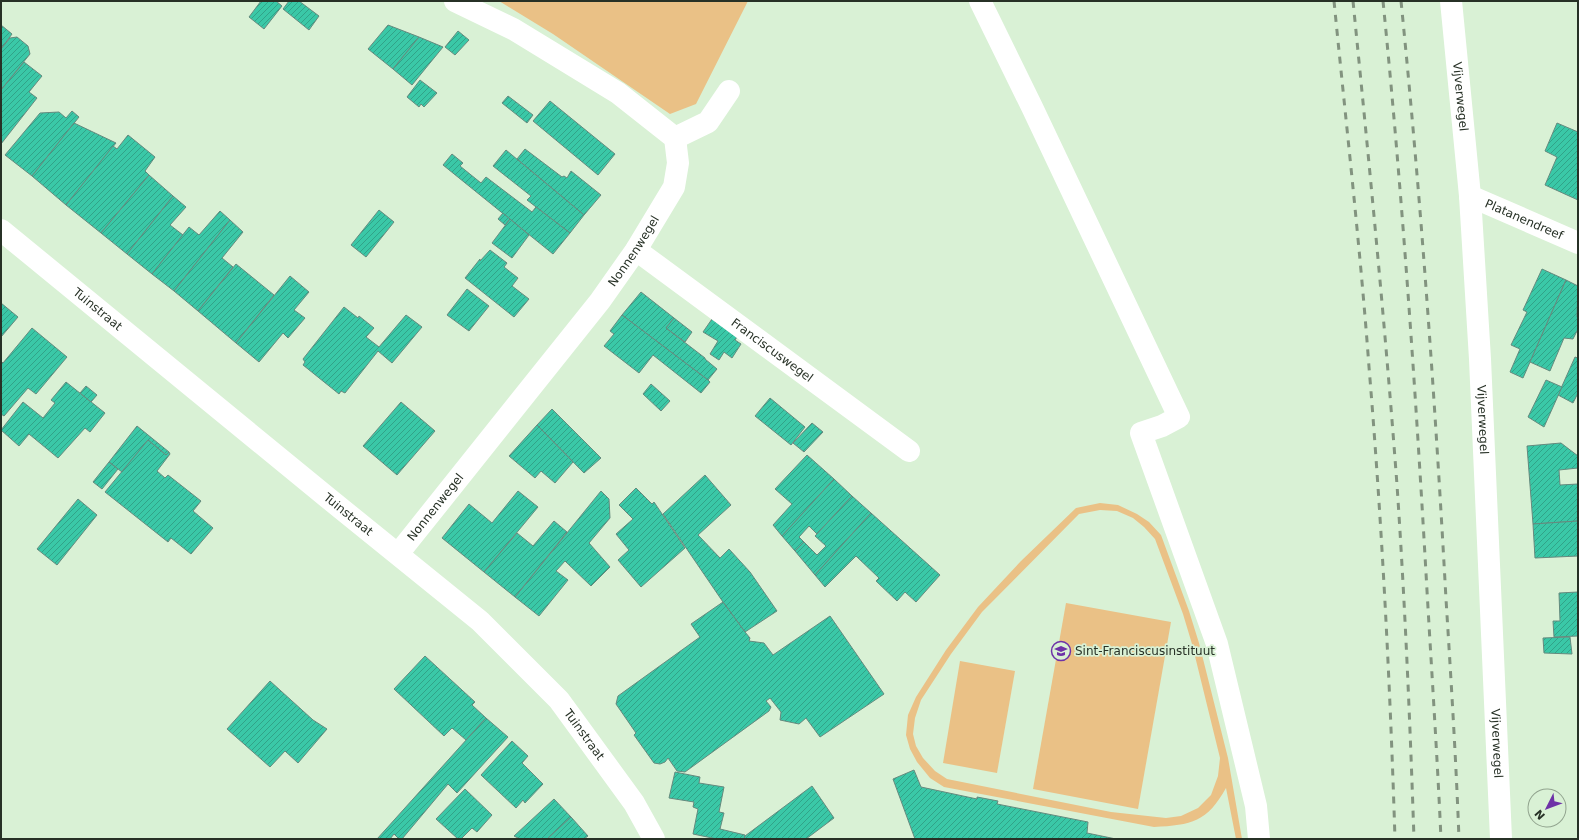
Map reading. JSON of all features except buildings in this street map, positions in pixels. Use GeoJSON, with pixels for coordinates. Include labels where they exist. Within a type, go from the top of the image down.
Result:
{"type":"FeatureCollection","features":[{"type":"Feature","properties":{"kind":"street"},"geometry":{"type":"LineString","coordinates":[[455,1],[513,29],[618,93],[674,138],[708,122],[729,91]]}},
{"type":"Feature","properties":{"kind":"street"},"geometry":{"type":"LineString","coordinates":[[980,1],[1180,417],[1162,426],[1141,433],[1217,644],[1256,806],[1259,839]]}},
{"type":"Feature","properties":{"kind":"street","name":"Vijverwegel"},"geometry":{"type":"LineString","coordinates":[[1451,1],[1470,196],[1480,359],[1501,839]]}},
{"type":"Feature","properties":{"kind":"street","name":"Nonnenwegel"},"geometry":{"type":"LineString","coordinates":[[398,554],[600,301],[636,250],[674,187],[678,163],[674,138]]}},
{"type":"Feature","properties":{"kind":"street","name":"Platanendreef"},"geometry":{"type":"LineString","coordinates":[[1470,196],[1578,243]]}},
{"type":"Feature","properties":{"kind":"street","name":"Tuinstraat"},"geometry":{"type":"LineString","coordinates":[[1,230],[480,620],[559,700],[634,803],[654,839]]}},
{"type":"Feature","properties":{"kind":"street","name":"Franciscuswegel"},"geometry":{"type":"LineString","coordinates":[[636,250],[909,451]]}},
{"type":"Feature","properties":{"kind":"shaded area"},"geometry":{"type":"Polygon","coordinates":[[[499,1],[748,1],[696,104],[670,114],[553,34],[499,1]]]}},
{"type":"Feature","properties":{"kind":"shaded area"},"geometry":{"type":"Polygon","coordinates":[[[1100,503],[1118,505],[1137,514],[1149,522],[1161,535],[1199,643],[1228,758],[1242,839],[1236,839],[1226,788],[1212,808],[1197,820],[1179,825],[1154,827],[944,787],[930,778],[917,762],[910,749],[906,735],[908,715],[916,697],[946,650],[978,607],[1021,561],[1076,508],[1100,503]],[[1100,510],[1079,514],[982,612],[951,654],[921,700],[915,718],[913,734],[916,746],[923,758],[935,771],[947,779],[1111,812],[1166,818],[1181,816],[1198,808],[1211,795],[1218,776],[1220,758],[1192,644],[1183,614],[1155,539],[1133,518],[1117,511],[1100,510]]]}},
{"type":"Feature","properties":{"kind":"shaded area"},"geometry":{"type":"Polygon","coordinates":[[[1066,603],[1171,622],[1138,809],[1033,789],[1066,603]]]}},
{"type":"Feature","properties":{"kind":"shaded area"},"geometry":{"type":"Polygon","coordinates":[[[960,661],[1015,671],[997,773],[943,763],[960,661]]]}},
{"type":"Feature","properties":{"kind":"railway"},"geometry":{"type":"LineString","coordinates":[[1334,1],[1353,184],[1374,426],[1385,603],[1395,839]]}},
{"type":"Feature","properties":{"kind":"railway"},"geometry":{"type":"LineString","coordinates":[[1353,1],[1371,182],[1397,485],[1407,662],[1414,839]]}},
{"type":"Feature","properties":{"kind":"railway"},"geometry":{"type":"LineString","coordinates":[[1383,1],[1413,358],[1441,839]]}},
{"type":"Feature","properties":{"kind":"railway"},"geometry":{"type":"LineString","coordinates":[[1401,1],[1415,150],[1432,374],[1442,524],[1459,839]]}},
{"type":"Feature","properties":{"kind":"place","name":"Sint-Franciscusinstituut"},"geometry":{"type":"Point","coordinates":[1061,651]}}]}
